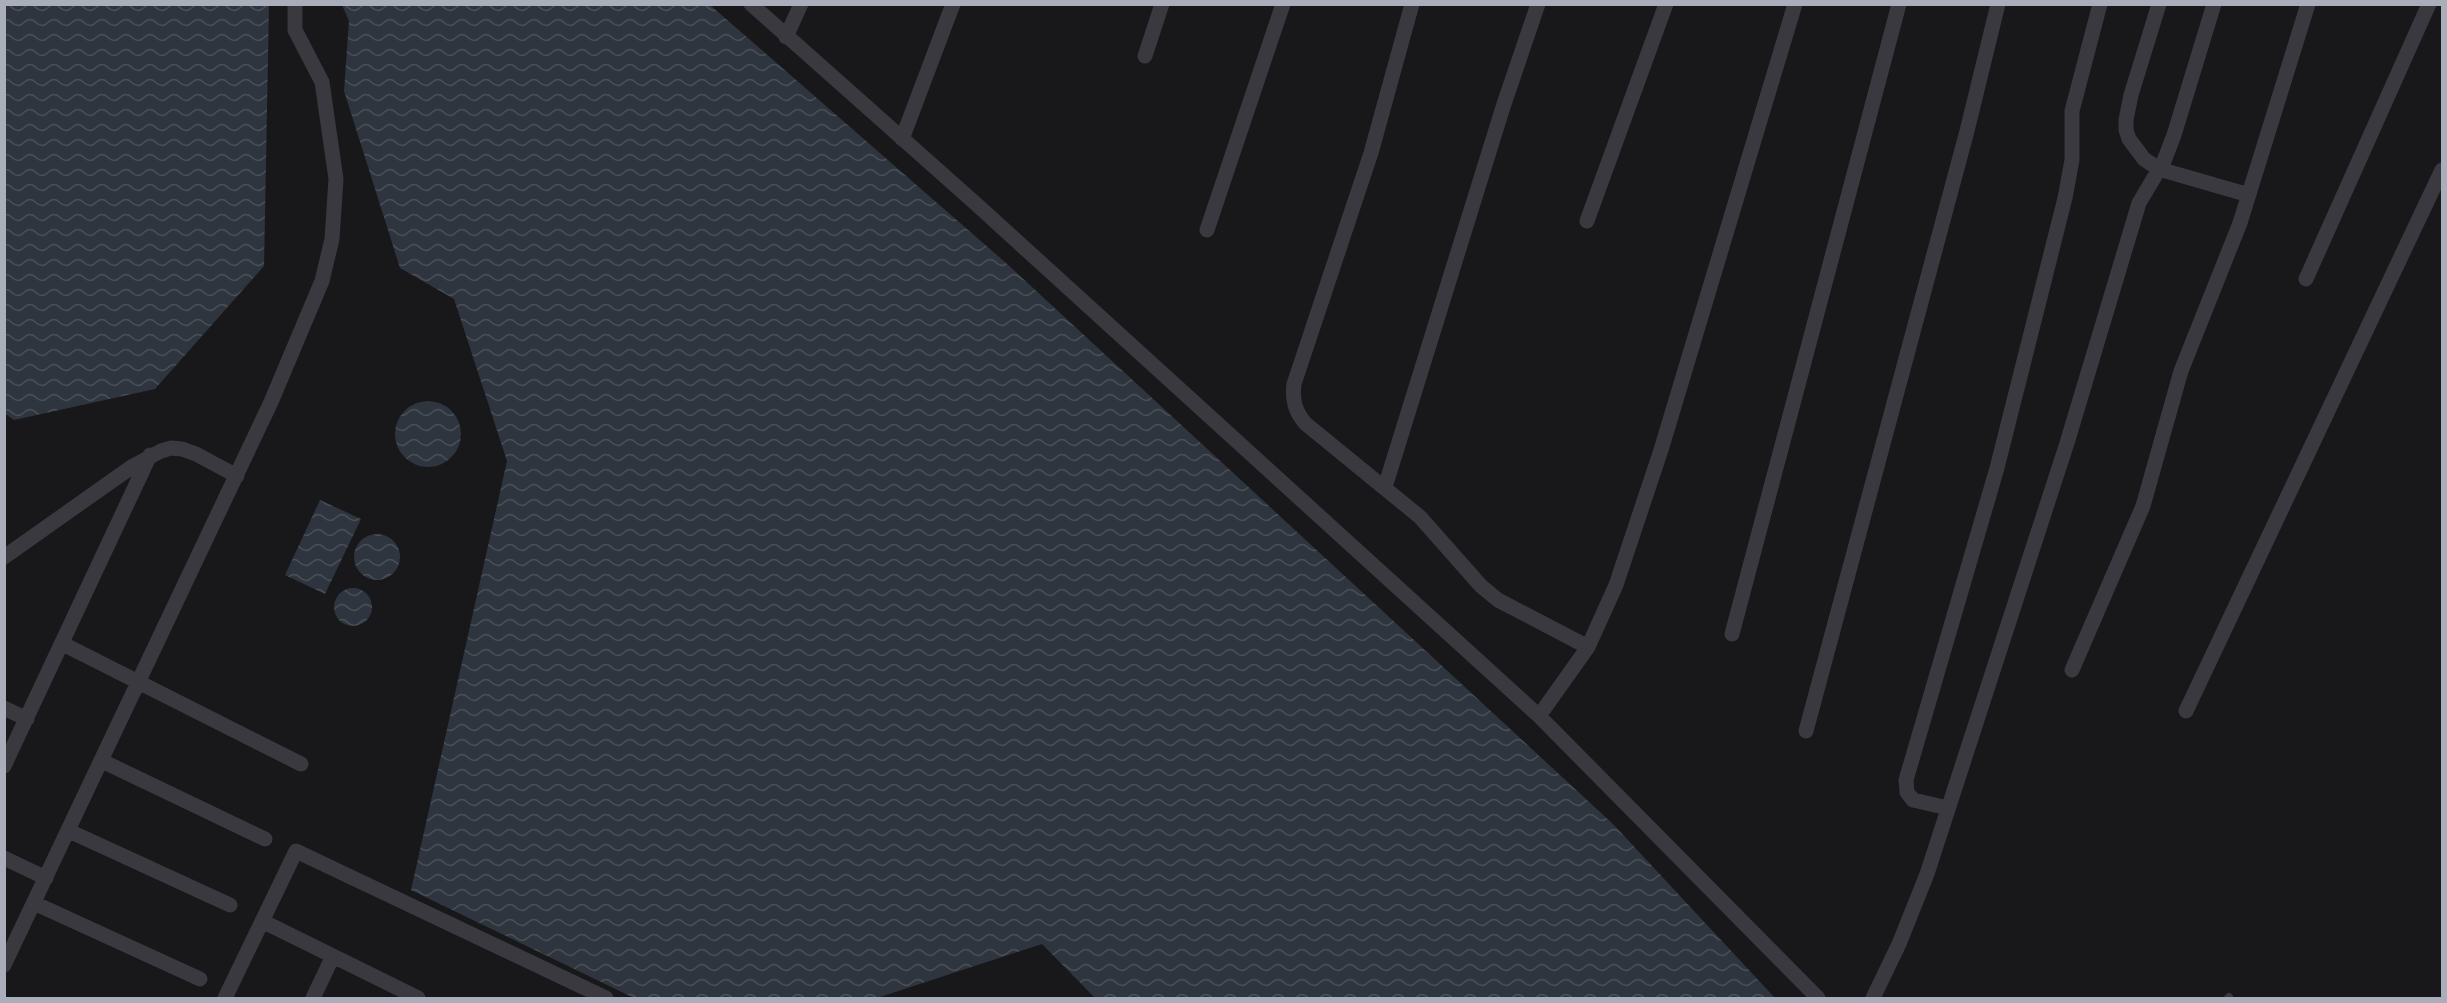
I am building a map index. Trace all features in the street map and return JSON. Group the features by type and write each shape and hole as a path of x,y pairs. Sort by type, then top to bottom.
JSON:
{"street":[{"path":"4,964 10,940 34,903 237,476 322,281 332,239 336,179 320,76 295,30 295,4"},
{"path":"751,4 1539,716 1818,999"},
{"path":"786,37 801,4"},
{"path":"902,139 953,4"},
{"path":"1145,56 1162,4"},
{"path":"1207,230 1283,4"},
{"path":"1412,4 1371,153 1298,370 1293,394 1297,414 1306,424 1420,517 1481,586 1498,600 1588,647"},
{"path":"1385,488 1503,107 1538,4"},
{"path":"1587,221 1666,4"},
{"path":"1539,716 1588,647 1616,585 1661,450 1795,4"},
{"path":"1732,634 1899,4"},
{"path":"1806,730 1967,131 1998,4"},
{"path":"1948,808 1913,800 1907,792 1906,780 1997,468 2062,209 2072,160 2072,111 2100,4"},
{"path":"2159,4 2131,95 2126,130 2136,151 2159,169 2249,195"},
{"path":"1874,999 1907,925 1948,808 2067,443 2139,203 2159,169 2180,119 2214,4"},
{"path":"2072,670 2143,506 2181,372 2228,256 2308,4"},
{"path":"2306,279 2429,4"},
{"path":"2187,711 2442,170"},
{"path":"4,557 150,455 171,448 182,449 237,476"},
{"path":"4,766 150,455"},
{"path":"63,644 301,764"},
{"path":"4,708 27,719"},
{"path":"102,761 266,839"},
{"path":"69,831 230,905"},
{"path":"225,999 296,851 606,999"},
{"path":"4,858 46,878"},
{"path":"34,903 200,979"},
{"path":"262,921 409,996"},
{"path":"313,999 333,957"}],"water":[{"path":"4,5 269,5 264,266 155,389 14,420 4,413"},
{"path":"342,5 710,5 1006,263 1613,824 1775,998 1095,998 1042,944 877,998 634,998 411,890 507,461 454,299 400,268 344,91 349,21"},
{"path":"428,401 441,404 451,411 458,421 461,434 458,447 451,457 441,464 428,467 415,464 405,457 398,447 395,434 398,421 405,411 415,404"},
{"path":"320,500 361,519 325,594 285,575"},
{"path":"377,534 393,541 400,557 393,573 377,580 361,573 354,557 361,541"},
{"path":"353,588 367,593 372,607 367,621 353,626 339,621 334,607 339,593"}]}
